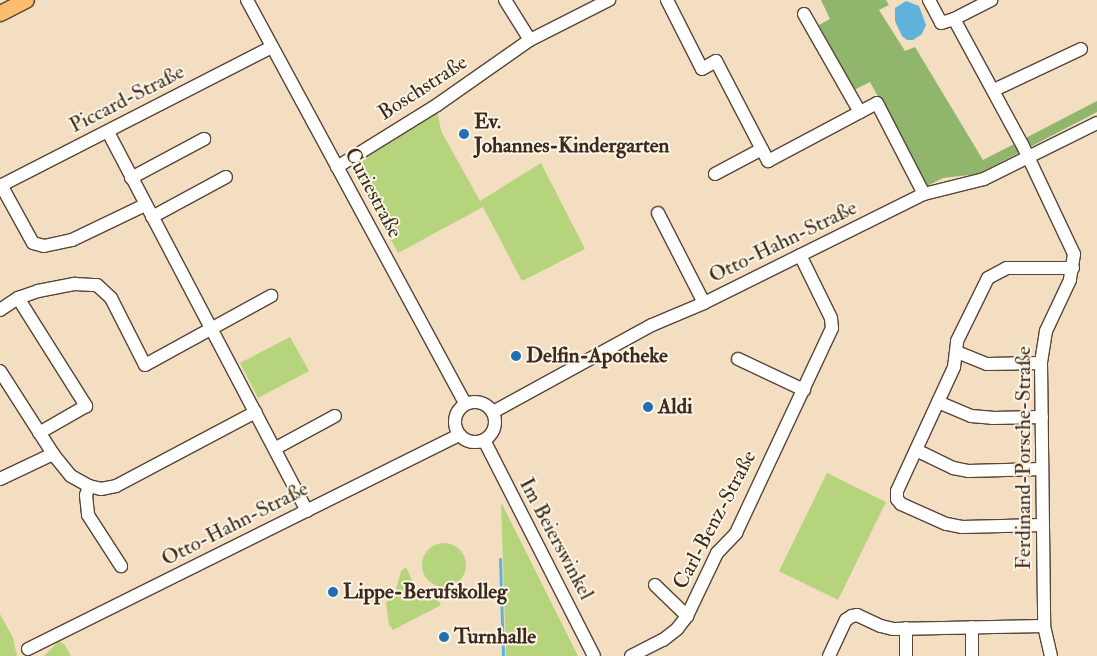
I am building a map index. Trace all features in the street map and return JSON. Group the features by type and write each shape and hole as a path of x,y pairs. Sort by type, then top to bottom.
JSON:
{"main road":[{"path":"0,13 26,0"}],"street":[{"name":"Curiestraße","path":"247,0 465,404"},
{"path":"505,0 530,40"},
{"name":"Boschstraße","path":"337,167 437,105 530,40 609,0"},
{"path":"667,0 702,69 716,61 768,161 877,103 924,194"},
{"path":"929,0 941,23 954,19 991,0"},
{"path":"804,14 860,112"},
{"name":"Ferdinand-Porsche-Straße","path":"954,19 1028,156 1074,254 1073,268 1046,331 1041,363 1044,626 1052,656"},
{"name":"Piccard-Straße","path":"1,186 272,47"},
{"path":"994,90 1081,49"},
{"name":"Otto-Hahn-Straße","path":"493,412 652,325 704,303 924,194 984,179 1097,123"},
{"path":"108,132 145,205 276,448 307,511"},
{"path":"131,178 204,139"},
{"path":"715,174 762,149"},
{"path":"152,217 226,177"},
{"path":"1,186 33,243 44,246 80,237 145,205"},
{"path":"658,213 704,303"},
{"name":"Carl-Benz-Straße","path":"631,656 663,640 677,629 687,616 717,553 736,533 832,328 831,318 800,255"},
{"path":"1042,525 962,527 946,524 901,504 897,499 897,491 954,367 957,341 988,278 1007,268 1073,268"},
{"path":"0,310 18,298 38,291 75,284 97,285 111,298 145,365 211,327 271,296"},
{"path":"18,298 86,406 39,433"},
{"path":"957,352 987,364 1041,363"},
{"path":"738,359 804,390"},
{"path":"0,371 53,454 71,476 89,486 101,489 116,486 256,412"},
{"path":"471,402 484,403 493,412 495,424 493,430 484,440 469,441 460,435 455,418 460,407 471,402"},
{"path":"938,402 971,416 992,418 1042,417"},
{"path":"276,448 334,416"},
{"name":"Otto-Hahn-Straße","path":"28,649 460,435"},
{"name":"Im Beierswinkel","path":"484,440 558,582 594,656"},
{"path":"916,450 952,468 968,471 1042,469"},
{"path":"0,479 53,454"},
{"path":"89,486 86,495 88,515 121,566"},
{"name":"Carl-Benz-Straße","path":"655,585 687,616"},
{"path":"829,656 846,620 857,615 881,626 906,628 1044,626"},
{"path":"972,627 972,656"},
{"path":"906,628 906,656"}],"green space":[{"path":"821,0 886,0 889,5 879,10 905,51 915,47 983,160 1097,101 1097,112 978,174 943,178 927,186 870,82 854,90 819,25 830,19"},
{"path":"437,110 441,131 480,201 541,163 585,249 522,281 483,207 398,253 352,167"},
{"path":"290,337 309,371 258,398 240,363"},
{"path":"827,473 886,502 838,600 779,571"},
{"path":"501,502 578,656 506,656"},
{"path":"440,543 448,543 460,549 466,565 460,581 448,587 440,587 428,581 422,569 422,561 428,549"},
{"path":"406,567 414,585 427,597 437,598 441,605 393,630 389,625 386,603 395,593 401,571"},
{"path":"0,614 13,638 17,656 0,656"},
{"path":"59,641 65,645 71,656 44,656"}],"water":[{"path":"906,1 919,6 926,25 922,34 913,40 907,40 902,36 895,21 895,8"}],"waterway":[{"path":"500,559 503,656"}],"place":[{"name":"Ev. Johannes-Kindergarten","path":"464,134"},
{"name":"Delfin-Apotheke","path":"516,356"},
{"name":"Aldi","path":"648,407"},
{"name":"Lippe-Berufskolleg","path":"333,592"},
{"name":"Turnhalle","path":"444,637"}]}
